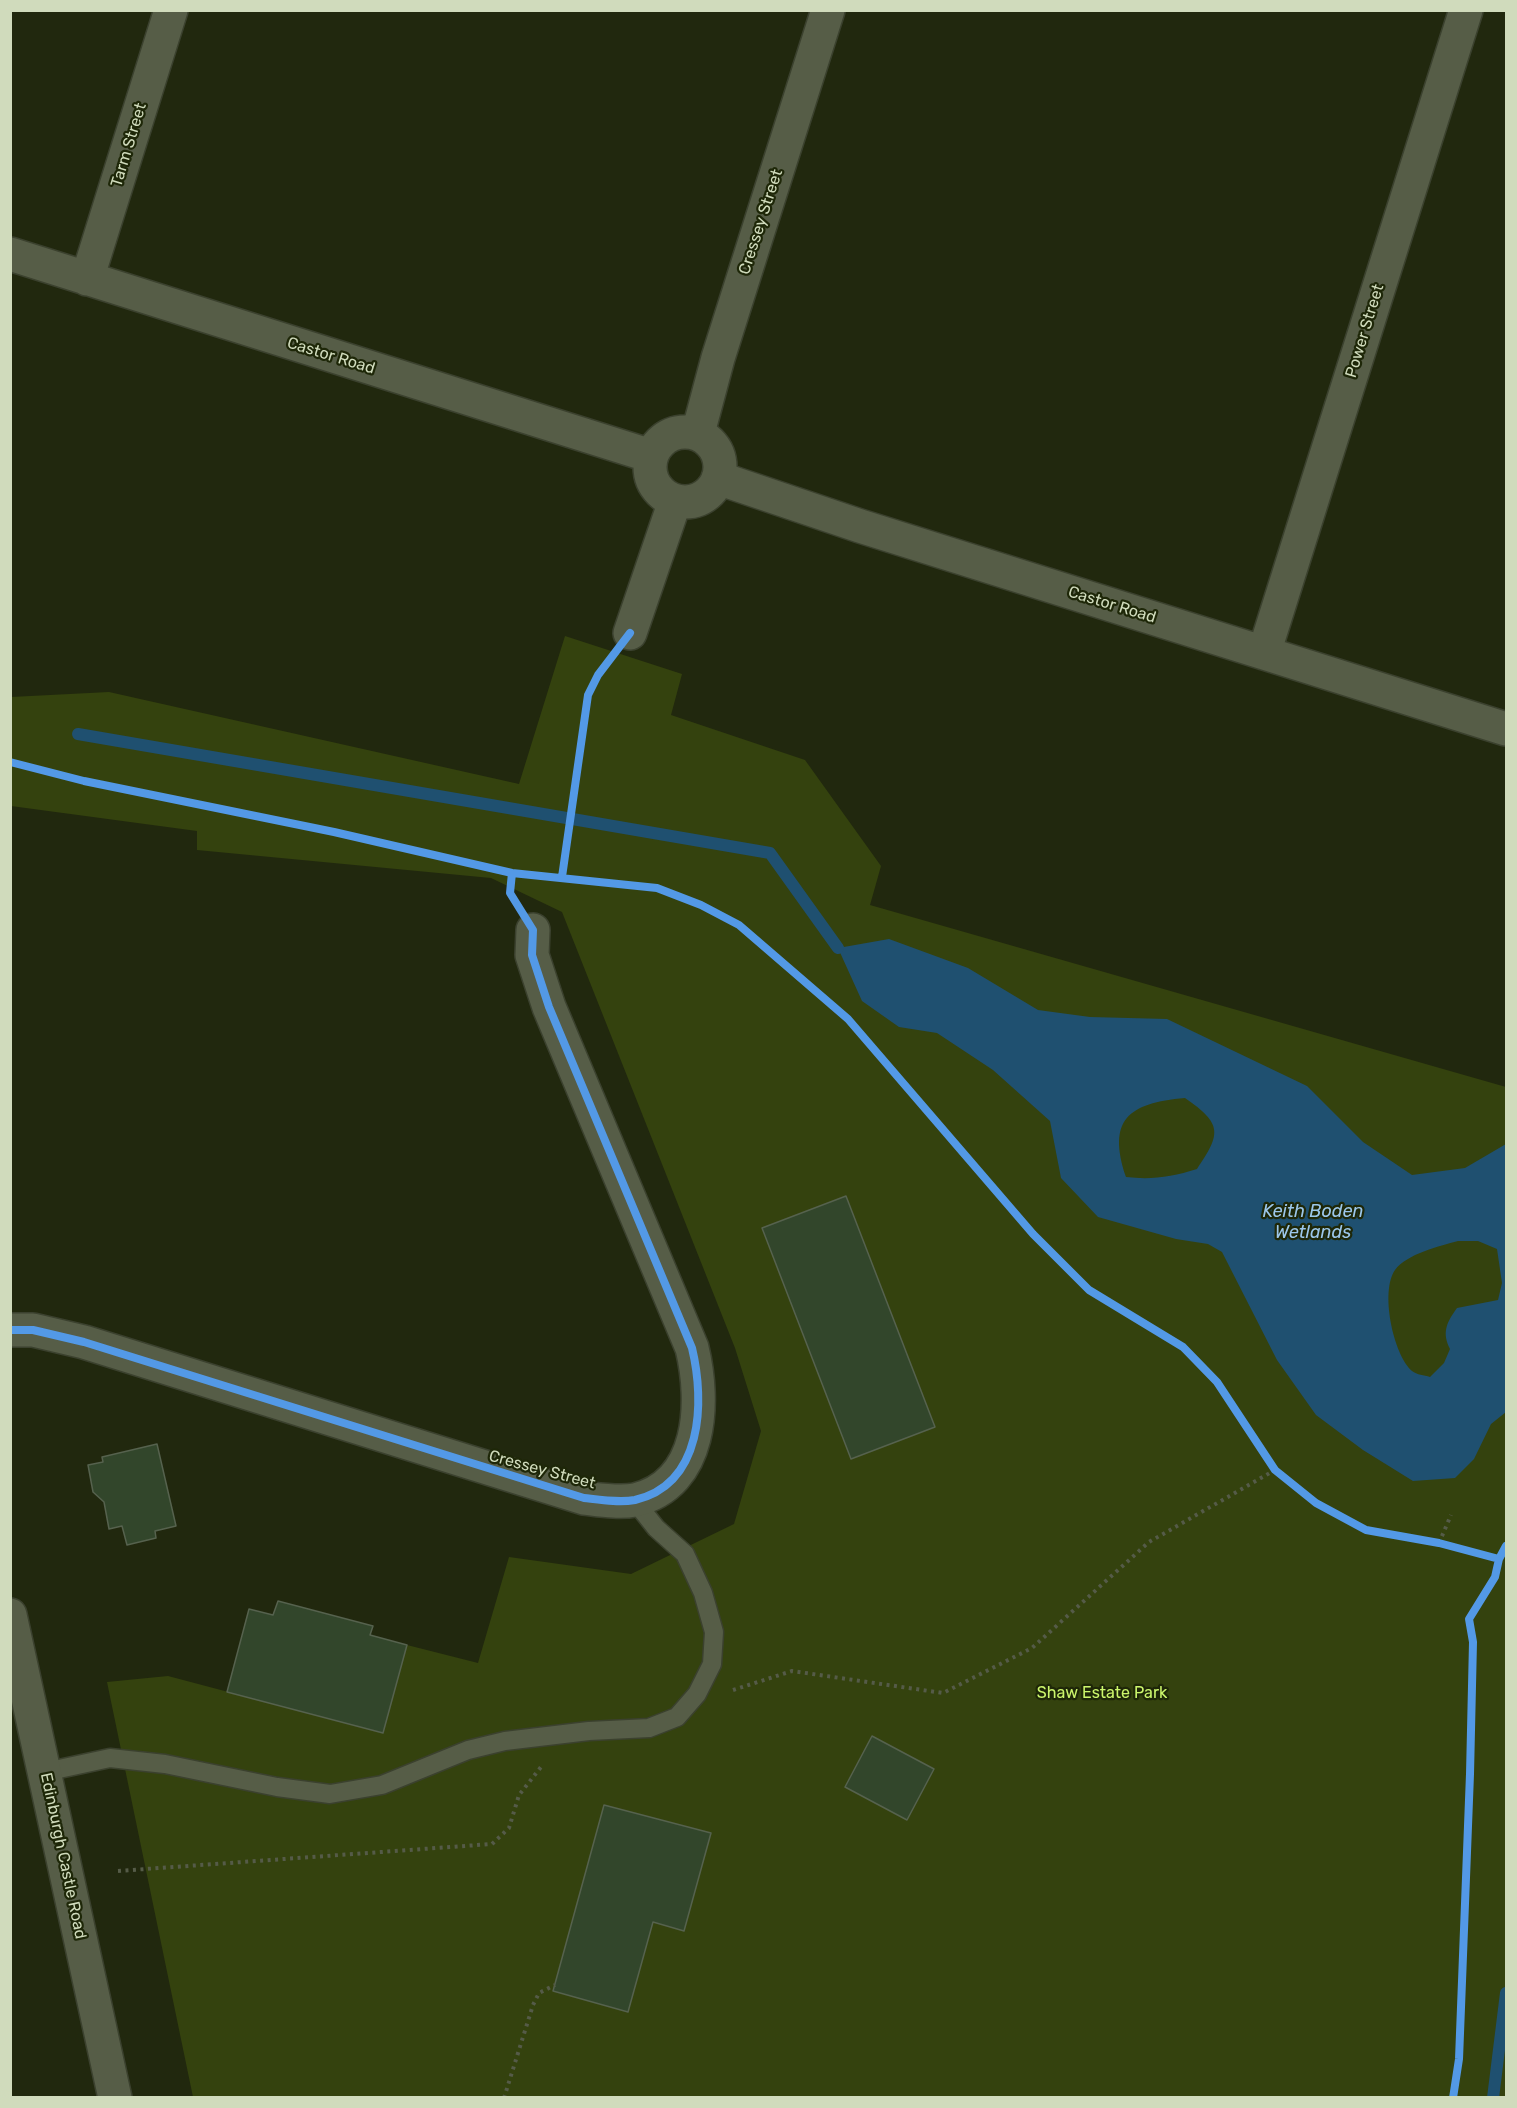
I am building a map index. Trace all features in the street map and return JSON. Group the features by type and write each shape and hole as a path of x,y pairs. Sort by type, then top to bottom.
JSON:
{"street":[{"name":"Tarm Street","path":"87,279 171,10"},
{"name":"Cressey Street","path":"698,434 722,346 828,10"},
{"name":"Power Street","path":"1264,652 1466,10"},
{"name":"Castor Road","path":"10,254 651,456"},
{"path":"675,432 698,434 707,439 719,456 718,478 706,495 696,500 675,501 656,487 650,467 651,456 665,437 675,432"},
{"name":"Castor Road","path":"718,478 860,526 1506,729"},
{"path":"630,633 675,501"},
{"name":"Cressey Street","path":"10,1330 33,1330 84,1342 584,1498 634,1500 651,1494 672,1482 685,1463 696,1432 699,1414 699,1375 692,1348 545,997 532,955 534,930"},
{"name":"Edinburgh Castle Road","path":"12,1625 115,2097"}],"lane":[{"path":"45,1772 110,1758 165,1764 277,1787 330,1794 382,1785 468,1750 505,1741 649,1728 677,1717 697,1694 712,1664 714,1632 704,1593 684,1554 656,1528 634,1500"}],"path":[{"path":"1269,1460 1275,1470 1283,1476"},
{"path":"697,1694 734,1690 792,1671 943,1693 1032,1648 1149,1542 1275,1470"},
{"path":"1439,1543 1451,1515"},
{"path":"1428,1541 1449,1545"},
{"path":"118,1871 492,1844 508,1828 519,1795 540,1771 548,1737"},
{"path":"504,2097 532,2005 539,1993 555,1985"}],"green space":[{"name":"Shaw Estate Park","path":"565,636 682,674 671,715 805,760 881,866 870,905 1506,1087 1506,2097 193,2097 107,1682 168,1676 383,1733 407,1645 478,1663 509,1557 631,1574 734,1524 761,1431 735,1348 562,912 491,878 197,850 197,831 11,806 11,697 109,692 519,784"}],"water":[{"name":"Keith Boden Wetlands","path":"889,939 968,968 1038,1010 1090,1017 1167,1019 1307,1086 1363,1142 1412,1175 1465,1168 1506,1144 1506,1412 1491,1424 1474,1459 1455,1478 1413,1481 1363,1450 1316,1415 1277,1360 1222,1252 1208,1244 1176,1239 1098,1217 1061,1178 1050,1121 993,1070 937,1033 899,1027 862,1001 838,948","holes":["1185,1098 1206,1115 1214,1130 1211,1147 1197,1169 1162,1177 1126,1177 1119,1141 1121,1128 1127,1118 1136,1110 1149,1104","1458,1241 1478,1241 1497,1249 1502,1283 1498,1300 1457,1308 1446,1328 1446,1338 1450,1349 1444,1363 1430,1377 1418,1374 1405,1363 1394,1337 1389,1307 1391,1280 1395,1270 1407,1259 1424,1251"]}],"building":[{"path":"846,1196 935,1427 851,1459 762,1228"},
{"path":"157,1444 176,1526 155,1531 156,1538 127,1545 122,1526 109,1529 104,1502 93,1492 88,1465 103,1462 102,1457"},
{"path":"278,1601 373,1626 370,1635 407,1645 383,1733 227,1692 249,1609 273,1615"},
{"path":"872,1736 934,1769 907,1820 845,1787"},
{"path":"604,1805 711,1833 684,1931 653,1922 628,2012 553,1991"}],"waterway":[{"path":"78,734 770,853 838,948"},
{"path":"1493,2098 1506,1993"}],"cycle path":[{"path":"562,877 588,695 598,675 630,633"},
{"path":"10,762 84,781 334,832 512,873 657,888 701,905 739,925 848,1019 1033,1234 1089,1290 1183,1347 1217,1382 1275,1470 1316,1503 1366,1530 1439,1543 1499,1559"},
{"path":"10,1330 33,1330 84,1342 584,1498 635,1500 658,1491 674,1477 686,1459 694,1438 698,1416 696,1369 692,1348 549,1007 532,955 533,930 510,893 512,873"},
{"path":"1453,2098 1459,2059 1470,1774 1473,1642 1469,1619 1495,1577 1499,1559 1506,1546"}]}
